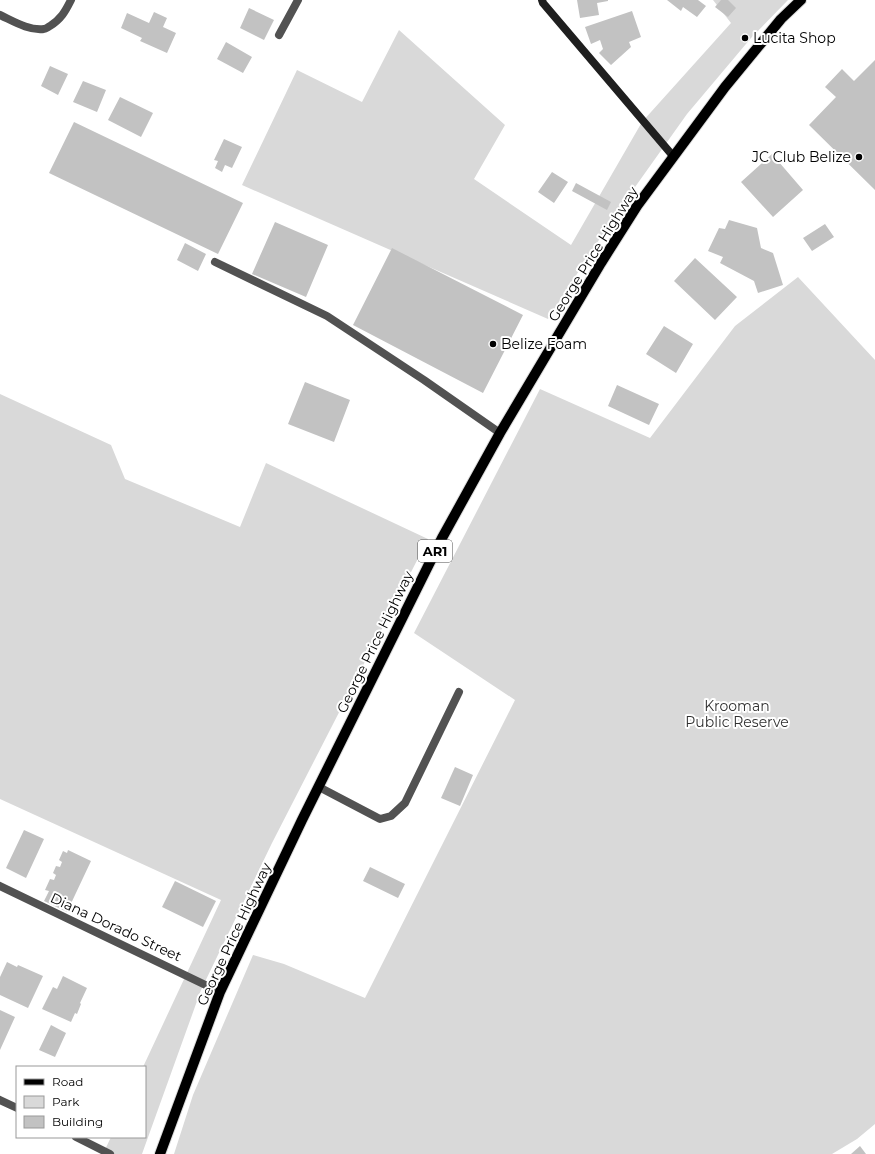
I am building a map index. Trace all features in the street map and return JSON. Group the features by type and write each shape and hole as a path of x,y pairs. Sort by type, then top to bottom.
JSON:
{"main road":[{"name":"George Price Highway","path":"160,1154 220,992 318,787 442,538 500,433 605,256 637,206 725,87 781,19 801,0"}],"street":[{"path":"0,15 33,28 46,29 58,21 71,0"},
{"path":"279,35 298,0"},
{"path":"542,0 673,156"},
{"path":"215,262 327,316 424,380 500,433"},
{"path":"318,787 380,819 391,816 405,803 459,692"},
{"name":"Diana Dorado Street","path":"0,886 220,992"},
{"path":"0,1100 16,1108"},
{"path":"78,1138 110,1154"}],"green space":[{"path":"713,0 788,0 751,38 687,114 613,218 548,319 242,185 297,70 362,102 399,30 505,125 474,179 571,245 642,122 731,23"},
{"name":"Krooman Public Reserve","path":"798,277 875,360 875,1124 857,1139 832,1154 174,1154 193,1095 253,955 284,964 365,998 515,700 414,633 540,389 650,438 735,326"},
{"path":"0,394 111,445 125,479 240,527 266,463 428,539 272,843 201,990 142,1154 103,1154 111,1138 146,1138 146,1066 143,1066 221,900 0,799"}],"building":[{"path":"577,0 608,1 597,3 599,15 580,18"},
{"path":"667,0 698,0 706,6 697,17 683,7 681,11"},
{"path":"721,0 728,0 736,8 728,17 715,7"},
{"path":"249,8 274,20 264,40 240,28"},
{"path":"632,11 641,37 629,42 631,47 611,65 599,53 603,49 600,40 591,44 585,27"},
{"path":"154,12 167,18 163,27 176,33 167,53 140,41 142,38 121,28 127,13 149,23"},
{"path":"226,42 252,57 243,73 217,59"},
{"name":"JC Club Belize","path":"875,60 875,190 809,125 836,97 825,87 842,69 854,81"},
{"path":"50,66 68,74 58,95 41,86"},
{"path":"83,81 106,90 97,112 73,102"},
{"path":"120,97 153,113 141,137 108,120"},
{"path":"74,122 243,203 218,254 49,173"},
{"path":"224,139 242,147 232,168 225,165 222,172 215,168 218,161 214,160"},
{"path":"772,154 803,190 773,217 741,182"},
{"path":"552,172 568,182 554,203 538,192"},
{"path":"576,183 611,202 607,210 572,191"},
{"path":"729,220 757,228 761,248 773,253 783,285 758,293 754,281 720,263 723,257 708,251 719,228 725,229"},
{"path":"275,222 328,245 306,297 252,274"},
{"path":"825,224 834,237 812,251 803,238"},
{"path":"185,243 206,254 198,271 177,260"},
{"path":"392,248 523,315 483,393 353,325"},
{"path":"695,258 737,297 715,320 674,281"},
{"path":"664,326 693,344 676,373 646,354"},
{"path":"305,382 350,400 334,442 288,424"},
{"path":"617,385 659,404 649,425 608,406"},
{"path":"455,767 473,775 460,806 441,798"},
{"path":"24,830 44,839 26,878 6,868"},
{"path":"68,850 91,861 67,912 44,901 49,891 45,890 50,879 54,880 56,875 53,873 56,866 60,867 62,862 59,860 63,851 67,853"},
{"path":"370,867 405,884 398,898 363,881"},
{"path":"175,881 216,901 203,927 162,907"},
{"path":"7,962 43,976 28,1008 0,995 0,977"},
{"path":"63,976 87,988 77,1014 75,1013 71,1022 42,1009 53,987 57,989"},
{"path":"0,1010 15,1017 0,1050"},
{"path":"51,1025 66,1033 55,1057 39,1050"},
{"path":"860,1146 866,1154 851,1154"}],"place":[{"name":"Lucita Shop","path":"745,38"},
{"name":"JC Club Belize","path":"859,157"},
{"name":"Belize Foam","path":"493,344"}]}
